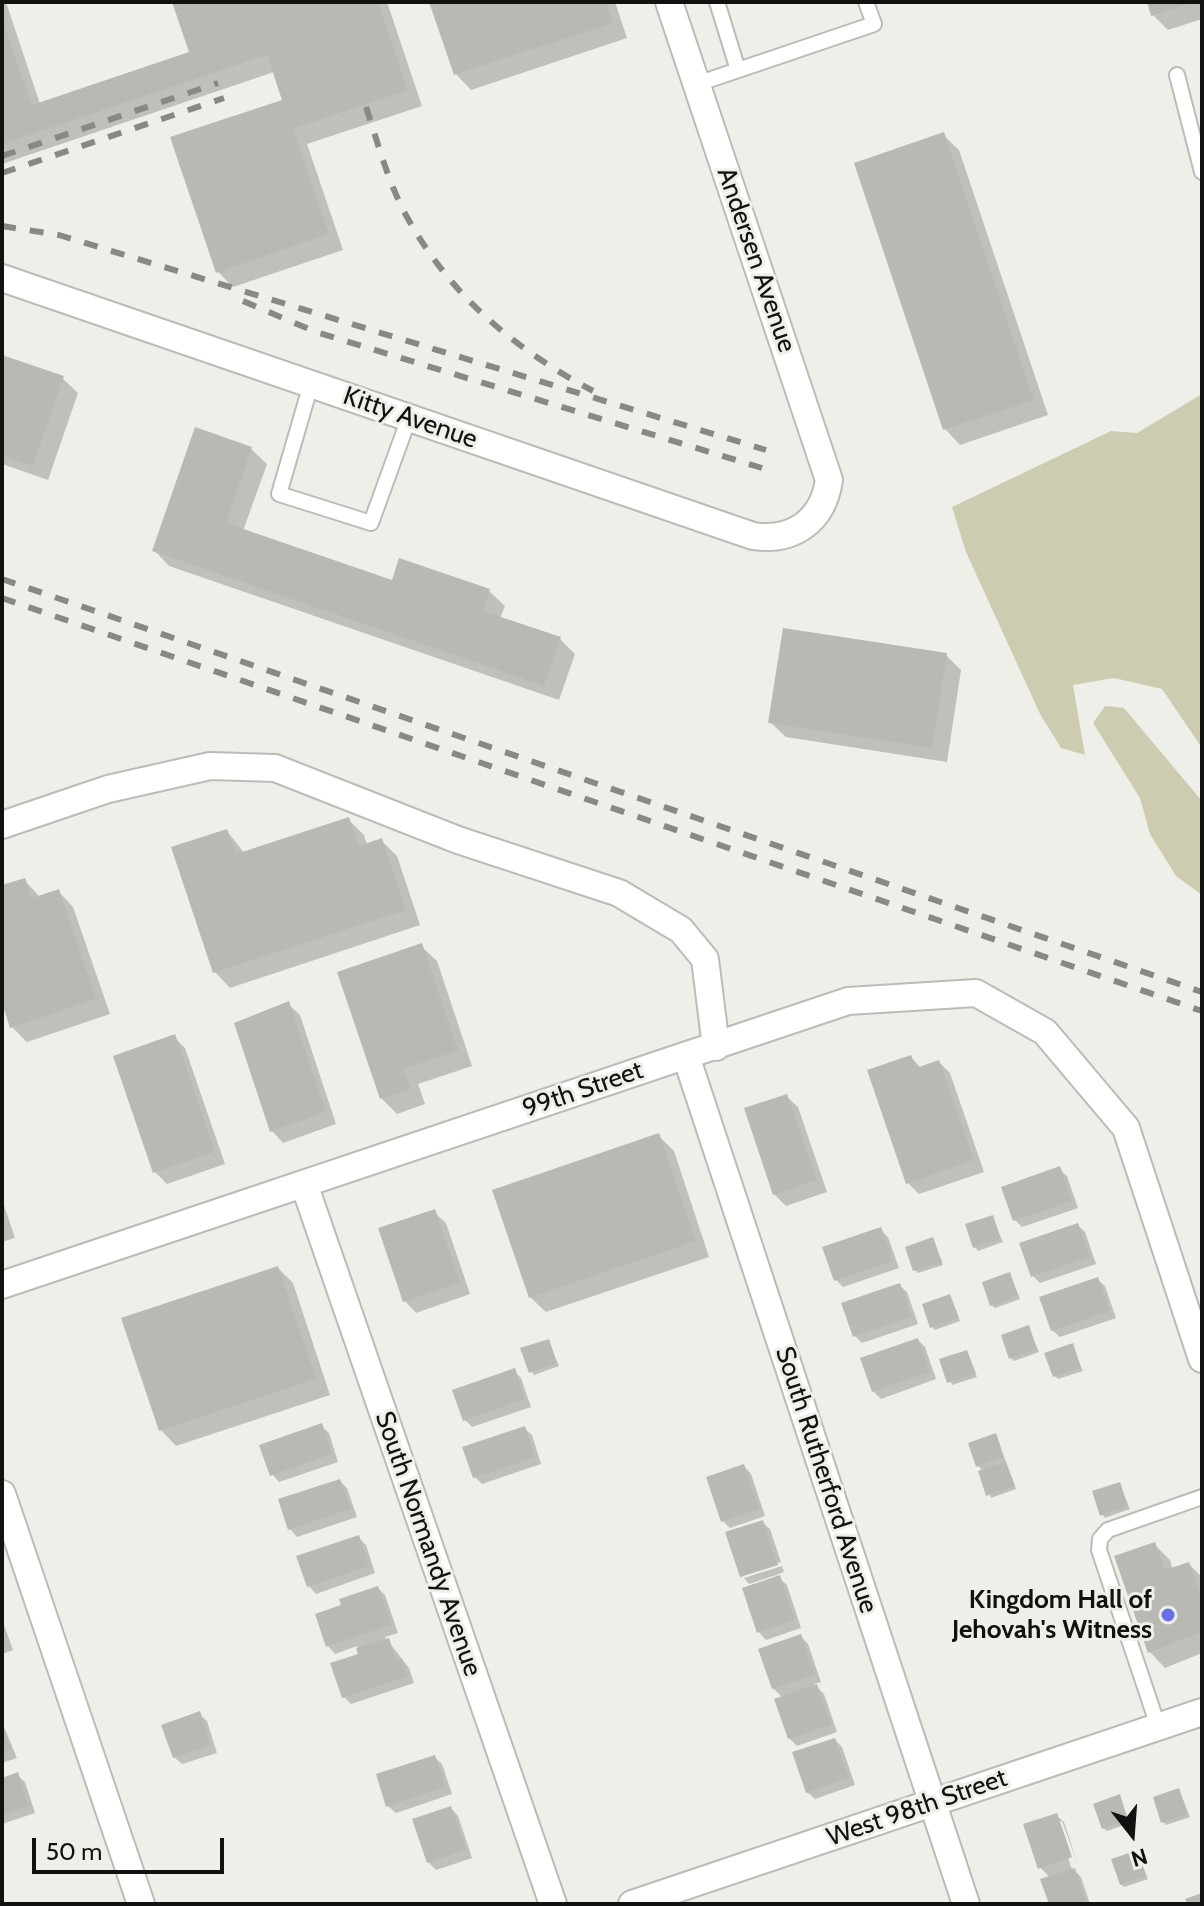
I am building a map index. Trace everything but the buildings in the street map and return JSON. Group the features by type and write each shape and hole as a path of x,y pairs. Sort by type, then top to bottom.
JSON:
{"street":[{"name":"Andersen Avenue","path":"669,2 826,471 826,497 815,517"},
{"name":"Kitty Avenue","path":"2,278 753,536 773,539 791,535 815,517"},
{"path":"2,825 108,789 210,766 275,768 458,840 619,893 681,930 705,959 716,1047"},
{"name":"99th Street","path":"2,1285 848,1001 976,993 1045,1032 1126,1128 1202,1359"},
{"name":"South Rutherford Avenue","path":"686,1056 966,1904"},
{"name":"South Normandy Avenue","path":"304,1184 553,1904"},
{"path":"4,1506 141,1904"},
{"name":"West 98th Street","path":"632,1904 1202,1712"}],"lane":[{"path":"717,2 738,70"},
{"path":"697,84 874,24 866,2"},
{"path":"1177,75 1202,172"},
{"path":"311,384 279,494 371,523 409,418"},
{"path":"1158,1726 1099,1550 1100,1539 1108,1530 1202,1497"}],"green space":[{"path":"1202,394 1202,748 1162,689 1114,678 1073,685 1085,755 1061,748 1040,714 966,552 952,507 1111,431 1137,433"},
{"path":"1105,706 1124,708 1202,801 1202,895 1176,876 1150,834 1140,798 1093,723"}],"railway":[{"path":"2,156 218,83"},
{"path":"2,173 224,98"},
{"path":"366,107 400,204 443,271 486,318 537,357 593,391"},
{"path":"2,226 59,235 766,450"},
{"path":"243,301 316,332 762,468"},
{"path":"2,579 1202,992"},
{"path":"2,598 1202,1011"}],"place":[{"name":"Kingdom Hall of Jehovah's Witness","path":"1168,1615"}]}
